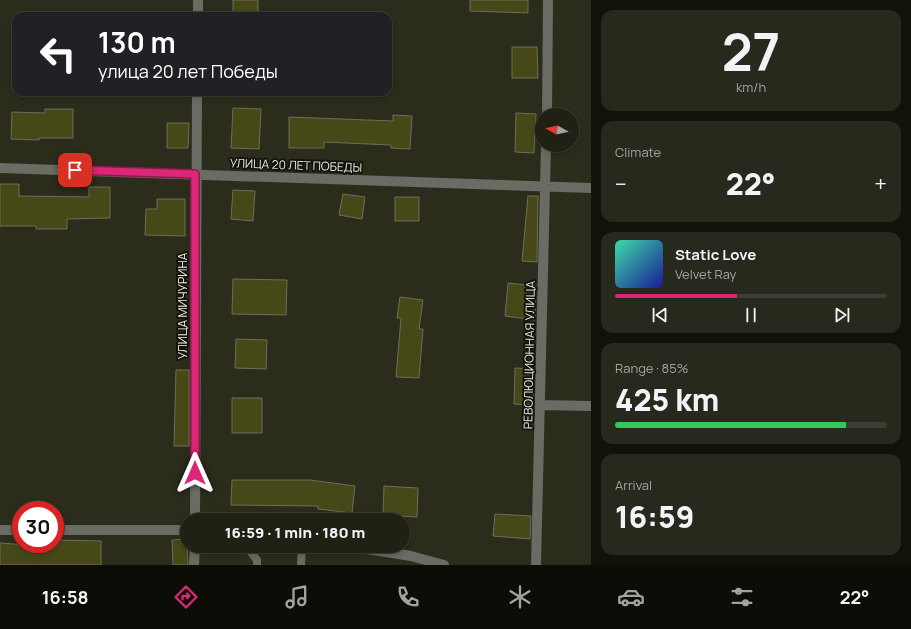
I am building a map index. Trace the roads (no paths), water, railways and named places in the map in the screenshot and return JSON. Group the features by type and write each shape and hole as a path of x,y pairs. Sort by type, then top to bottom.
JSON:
{"street":[{"path":"198,0 198,12"},
{"path":"547,108 548,0"},
{"name":"УЛИЦА МИЧУРИНА","path":"195,513 195,174 197,96"},
{"name":"РЕВОЛЮЦИОННАЯ УЛИЦА","path":"536,565 546,152"},
{"name":"УЛИЦА 20 ЛЕТ ПОБЕДЫ","path":"0,168 591,188"},
{"path":"541,405 591,406"},
{"path":"0,530 12,530"},
{"path":"64,530 180,530"},
{"path":"194,553 194,565"},
{"path":"392,553 411,556 444,565"}],"lane":[{"path":"252,553 257,560 257,565"},
{"path":"301,565 302,553"}]}
